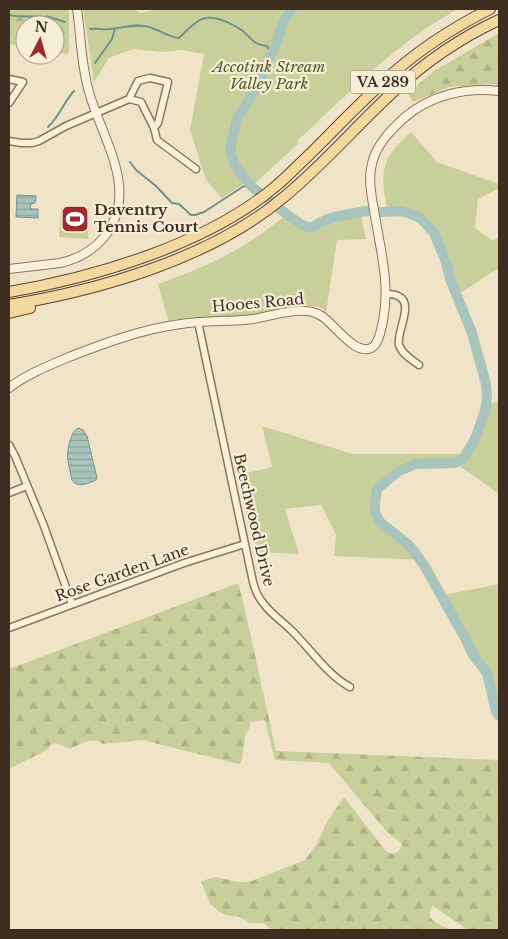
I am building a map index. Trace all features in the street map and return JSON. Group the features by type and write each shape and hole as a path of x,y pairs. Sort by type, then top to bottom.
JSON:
{"main road":[{"name":"VA 289","path":"9,292 68,280 128,262 185,240 240,212 268,193 374,90 406,62 458,26 490,9"},
{"name":"VA 289","path":"9,305 98,287 139,274 215,242 247,224 272,207 300,183 410,77 451,46 499,20"},
{"path":"9,313 61,301 98,287"}],"street":[{"path":"9,269 60,263 74,259 89,251 106,234 118,209 118,174 88,90 84,71 78,9"},
{"path":"129,100 138,81 150,78 168,82 158,123 154,128"},
{"path":"9,79 23,82 9,102"},
{"name":"Hooes Road","path":"9,388 37,371 119,338 164,327 198,322 251,320 295,311 306,311 324,318 355,346 367,349 374,346 378,340 383,319 386,294 371,195 370,172 375,154 388,134 411,112 424,104 451,94 479,90 499,90"},
{"path":"9,141 21,143 39,141 66,126 129,100 141,102 154,128 157,140 196,169"},
{"path":"386,294 398,296 404,302 405,313 399,342 403,352 419,365"},
{"name":"Beechwood Drive","path":"198,322 255,588 263,604 270,612 291,629 341,682 350,687"},
{"path":"9,445 44,526 72,604"},
{"path":"9,492 27,486"},
{"name":"Rose Garden Lane","path":"9,628 184,563 245,544"}],"green space":[{"path":"9,9 69,9 69,54 65,53 65,15 15,15 15,45 9,44"},
{"name":"Accotink Stream Valley Park","path":"83,9 133,9 141,13 159,9 458,9 414,37 374,69 298,140 298,144 253,185 248,181 222,198 206,180 190,130 204,54 182,50 163,52 133,49 109,58 94,82"},
{"path":"499,33 499,86 492,84 449,87 413,102 408,93 434,71"},
{"path":"411,132 437,162 499,184 499,188 478,199 475,228 492,240 499,238 499,268 459,294 445,250 435,229 421,214 388,213 383,182 385,167 394,149"},
{"name":"Daventry Tennis Court","path":"61,207 89,208 88,239 59,237"},
{"path":"360,211 366,239 337,240 326,313 320,307 299,305 248,317 192,319 169,323 158,284 194,270 238,249 288,214 302,228 326,214"},
{"path":"499,400 499,494 458,465 408,467 377,494 378,516 417,547 424,560 334,556 336,535 321,505 285,509 299,554 255,552 238,475 272,467 262,426 353,454 471,454 490,404"},
{"path":"238,583 276,751 499,760 499,930 468,930 433,906 430,910 430,917 450,930 272,930 264,923 249,923 241,917 226,915 210,904 201,881 216,877 238,882 249,882 305,860 344,797 385,850 395,853 402,845 387,832 329,763 275,760 265,720 250,722 250,728 245,736 240,764 142,740 103,744 91,740 71,749 55,743 41,753 9,769 9,669"},
{"path":"499,584 499,716 482,659 474,649 444,595"}],"water":[{"path":"17,195 36,196 35,203 31,204 30,207 38,209 38,218 16,217"},
{"path":"78,428 83,430 87,436 97,478 90,483 80,485 72,480 68,456 71,437"}],"waterway":[{"path":"292,9 283,22 275,47 258,85 237,119 230,151 234,164 252,187 302,225 311,228 334,217 365,211 402,211 419,217 434,233 472,333 486,384 485,411 475,439 463,459 455,463 416,464 399,471 377,489 375,512 380,522 410,546 424,565 473,655 487,673 496,711 499,716"},
{"path":"9,15 15,16"},
{"path":"90,29 144,26 179,38 195,23 205,18 211,18 227,22 240,29 256,43 267,46 271,54"},
{"path":"95,63 112,39 115,29"},
{"path":"48,127 74,91"},
{"path":"130,162 136,170 156,186 172,203 179,204 191,215 204,212 244,186 252,187"}],"place":[{"name":"Daventry Tennis Court","path":"75,219"}]}
